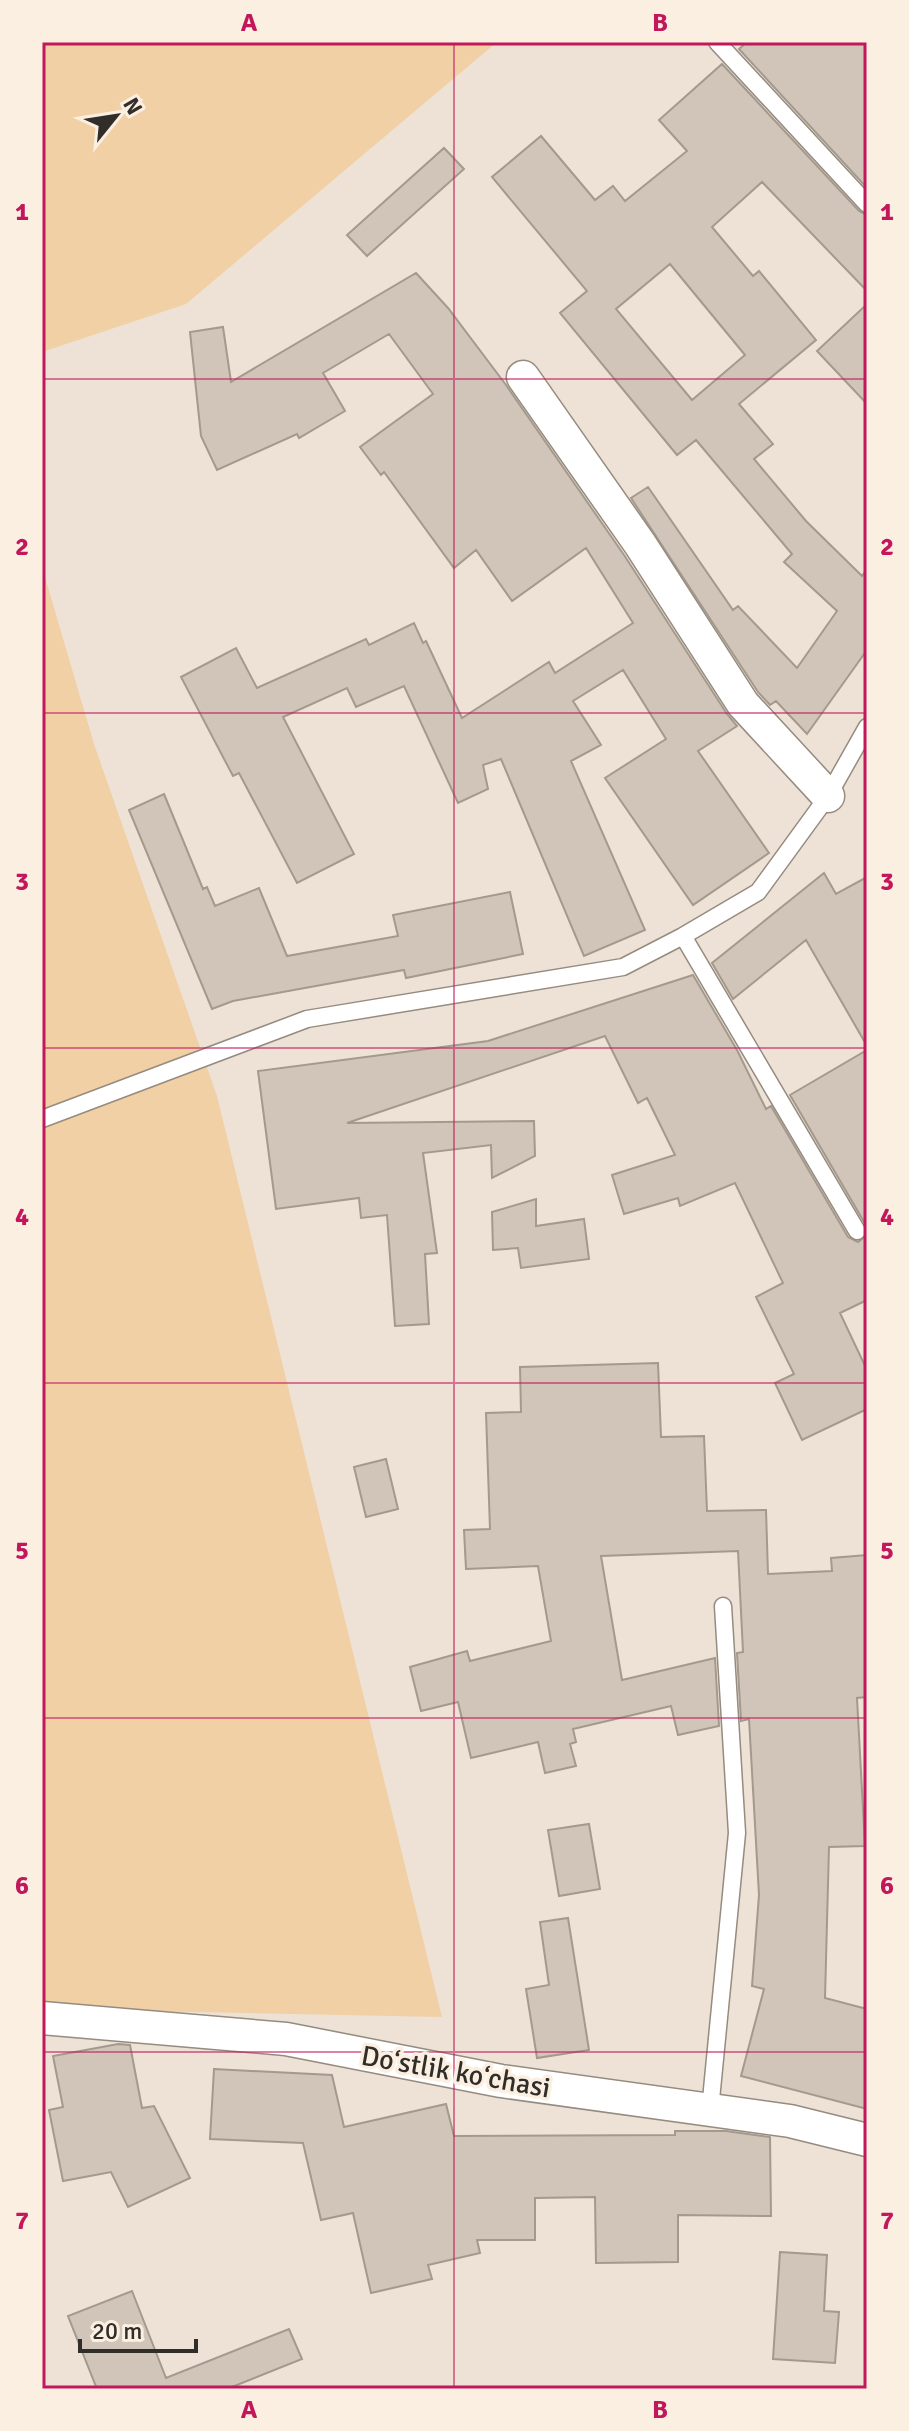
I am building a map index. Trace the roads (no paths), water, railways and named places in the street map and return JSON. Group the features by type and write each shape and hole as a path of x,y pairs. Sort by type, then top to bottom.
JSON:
{"street":[{"path":"523,377 640,544 743,704 828,796"},
{"name":"Doʻstlik koʻchasi","path":"42,2018 286,2039 501,2081 790,2121 867,2140"}],"lane":[{"path":"717,42 867,204"},
{"path":"42,1119 307,1019 623,967 758,892 828,796 867,727"},
{"path":"683,936 857,1231"},
{"path":"710,2110 737,1833 723,1606"}]}
